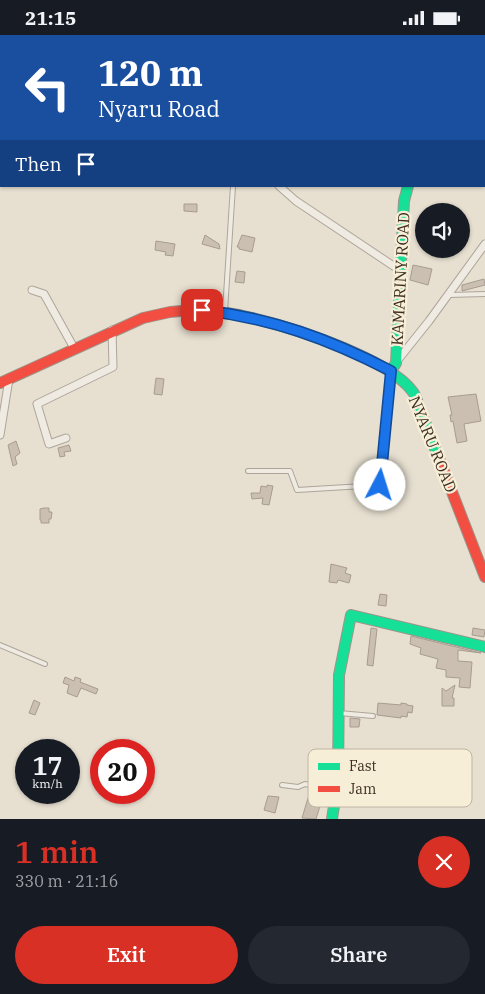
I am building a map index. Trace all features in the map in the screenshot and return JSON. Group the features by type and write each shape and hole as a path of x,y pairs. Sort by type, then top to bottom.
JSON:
{"main road":[{"name":"KAMARINY ROAD","path":"393,367 401,271 404,201 408,187"},
{"name":"NYARU ROAD","path":"4,381 112,330 149,315 202,310 283,325 393,367 413,392 420,406 485,577"},
{"path":"338,749 339,675 351,615 485,647"}],"street":[{"path":"280,187 296,201 401,271"},
{"path":"393,367 449,295 485,243"},
{"path":"32,290 44,294 74,348"},
{"path":"66,438 48,444 37,404 113,367 112,330"},
{"path":"0,435 4,381"}],"lane":[{"path":"225,313 233,187"},
{"path":"449,295 485,294"},
{"path":"248,471 290,471 297,490 380,485 393,367"},
{"path":"0,645 45,665"},
{"path":"339,713 373,717"},
{"path":"282,785 298,787 308,785"}],"building":[{"path":"184,204 197,204 197,212 184,211"},
{"path":"205,235 219,244 220,249 202,244"},
{"path":"242,235 255,238 252,252 237,247"},
{"path":"156,241 175,244 173,256 165,255 166,252 155,250"},
{"path":"413,265 432,269 428,285 410,280"},
{"path":"237,271 245,272 244,283 235,282"},
{"path":"484,279 485,285 462,291 462,285"},
{"path":"156,378 164,379 162,395 154,394"},
{"path":"476,394 481,421 464,424 467,441 457,443 453,421 451,422 450,415 452,415 448,397"},
{"path":"16,441 20,453 15,457 17,464 13,466 8,445"},
{"path":"69,445 71,451 64,452 65,456 60,457 58,448"},
{"path":"267,485 273,486 269,505 262,504 263,498 252,499 251,493 260,493 261,486 267,487"},
{"path":"49,508 49,512 52,512 49,523 41,523 40,520 40,509"},
{"path":"331,564 347,568 345,573 351,575 349,583 338,580 337,583 329,582"},
{"path":"380,594 387,595 386,606 378,605"},
{"path":"371,628 377,629 373,666 367,665"},
{"path":"473,628 485,630 484,637 472,635"},
{"path":"411,636 481,653 458,650 458,661 472,662 470,688 459,687 460,678 446,677 446,670 436,668 438,659 420,654 421,648 410,644"},
{"path":"65,677 74,681 75,677 81,679 80,682 98,689 96,694 81,688 77,697 67,693 69,685 63,683"},
{"path":"455,685 452,698 454,698 454,706 442,706 442,688 446,691"},
{"path":"34,700 40,703 35,715 29,713"},
{"path":"378,703 407,704 413,706 412,713 408,712 407,717 401,716 401,718 377,715"},
{"path":"350,718 360,719 359,727 350,727"},
{"path":"268,796 279,797 275,813 264,810"},
{"path":"308,798 308,807 320,807 316,819 302,818"}],"traffic: fast":[{"path":"391,371 396,363 404,201 408,187"},
{"path":"239,315 258,319 332,343 381,366 400,379 415,396 438,456"},
{"path":"338,749 339,675 351,615 485,647"},
{"path":"332,819 334,807"}],"traffic: jam":[{"path":"0,383 143,318 170,312 192,310 239,315"},
{"path":"438,456 485,577"}],"route":[{"path":"202,310 239,315 283,325 349,350 391,371 380,485"}]}
